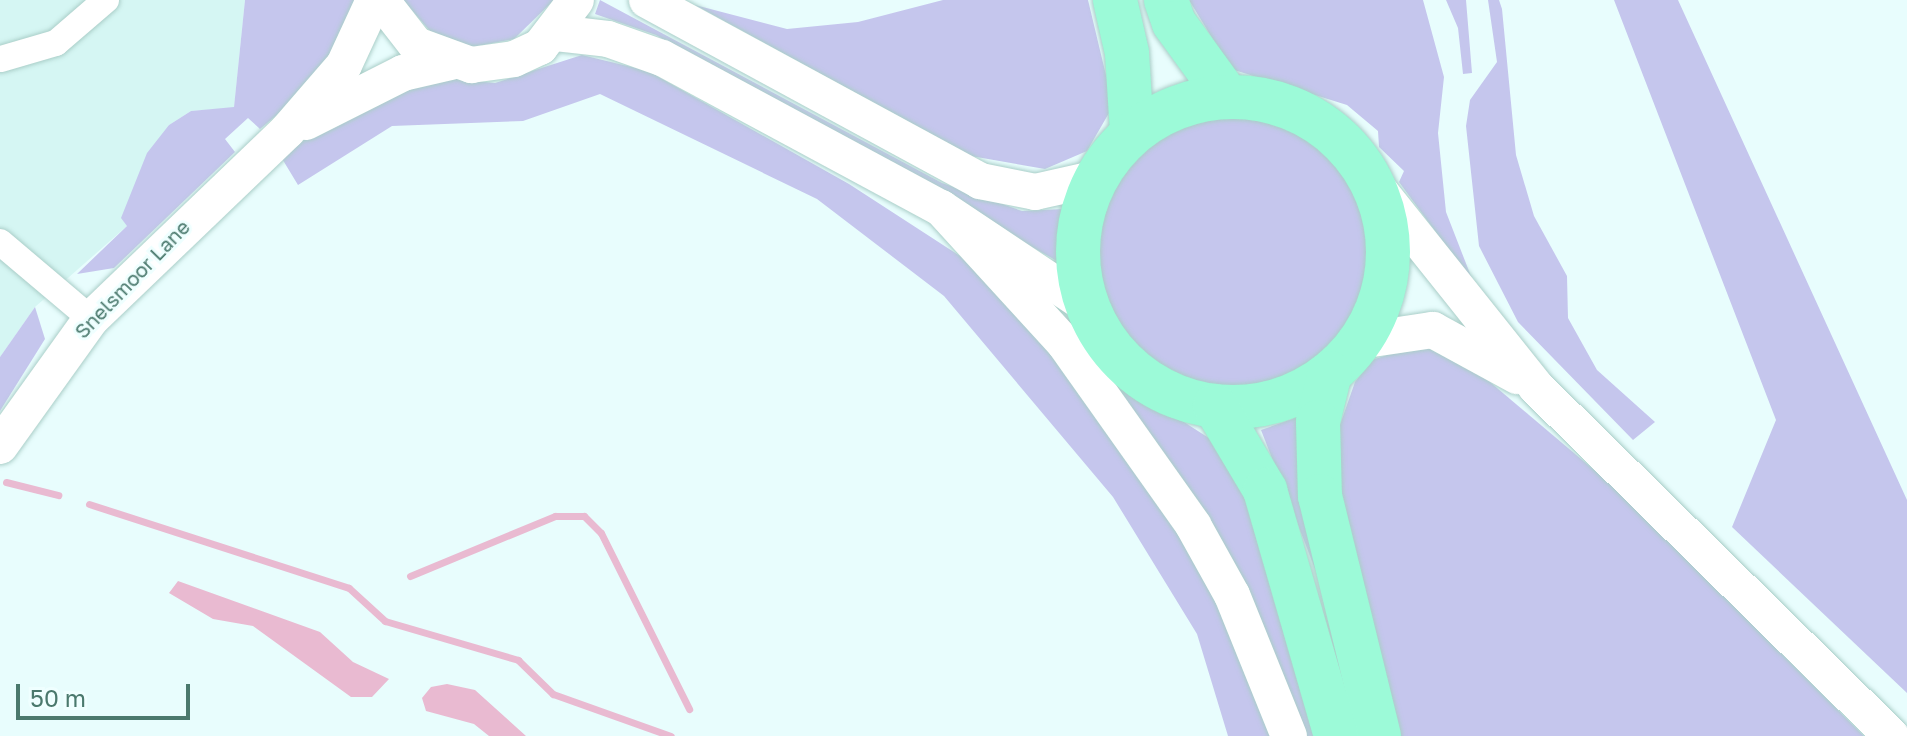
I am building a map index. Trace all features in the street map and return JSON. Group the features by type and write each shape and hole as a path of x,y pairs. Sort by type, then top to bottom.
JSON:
{"highway":[{"path":"1166,0 1174,23 1227,96"},
{"path":"1115,3 1132,132"},
{"path":"1227,96 1322,129 1375,185 1389,258 1381,301 1359,341 1330,373 1278,401 1215,406 1173,394 1124,362 1088,306 1080,240 1093,179 1132,132 1166,110 1227,96"},
{"path":"1330,373 1318,422 1320,496 1379,736"},
{"path":"1215,406 1265,490 1336,736"}],"street":[{"path":"0,64 56,43 106,0"},
{"name":"Snelsmoor Lane","path":"0,446 91,319 287,131 344,65 374,0"},
{"path":"381,0 406,37 451,62"},
{"path":"576,0 556,33 608,39 662,58 941,208 1088,306"},
{"path":"647,0 980,181 1035,192 1093,179"},
{"name":"Snelsmoor Lane","path":"287,131 379,83 451,62 514,59 556,33"},
{"path":"1375,185 1536,387 1891,736"},
{"path":"941,208 1065,344 1193,525 1232,595 1289,736"},
{"path":"0,242 91,319"},
{"path":"1359,341 1433,330 1536,387"}],"shaded area":[{"path":"0,0 245,0 234,108 191,111 169,125 127,226 35,307 0,357"},
{"path":"245,0 359,0 350,32 296,99 260,129 248,118 225,139 235,152 114,268 77,274 127,226 121,218 147,153 169,125 191,111 234,107"},
{"path":"403,0 554,0 514,39 472,47 430,31"},
{"path":"600,0 942,183 1022,211 1063,209 1057,261 656,35 595,14"},
{"path":"943,0 1088,0 1110,92 1109,113 1087,151 1045,169 971,156 695,5 787,29 858,22"},
{"path":"1189,0 1423,0 1444,77 1438,133 1446,212 1474,284 1399,182 1404,171 1379,147 1378,131 1347,105 1231,69"},
{"path":"1446,0 1466,0 1472,73 1463,74 1458,28"},
{"path":"1488,0 1499,0 1502,9 1516,155 1534,216 1567,276 1568,318 1597,370 1655,422 1633,440 1518,322 1479,246 1466,126 1470,100 1497,62"},
{"path":"1614,0 1678,0 1907,500 1907,693 1732,527 1776,420"},
{"path":"582,55 648,71 849,184 960,256 1009,302 1083,392 1209,578 1277,736 1228,736 1197,634 1113,497 944,296 817,199 600,94 523,121 392,126 298,185 278,152 333,114 444,78 495,83"},
{"path":"1246,118 1284,128 1308,140 1328,157 1345,177 1357,201 1365,226 1365,278 1357,303 1345,327 1328,347 1308,364 1284,376 1259,384 1220,386 1182,376 1158,364 1129,337 1109,303 1101,278 1099,239 1109,201 1121,177 1148,148 1182,128 1207,120"},
{"path":"35,307 45,339 0,411 0,357"},
{"path":"1082,344 1108,373 1215,442 1236,471 1321,736 1303,736 1283,682"},
{"path":"1420,344 1484,377 1613,486 1864,736 1400,736 1343,515 1334,442 1355,382 1372,360"},
{"path":"1298,417 1321,584 1261,430"},
{"path":"178,581 320,632 353,662 389,679 372,697 351,697 253,626 213,619 169,593"},
{"path":"447,684 475,690 526,736 489,736 474,724 426,711 422,698 431,687"}],"waterway":[{"path":"6,482 58,495"},
{"path":"89,504 349,588 385,621 518,660 553,694 671,736"},
{"path":"410,576 555,516 584,516 601,533 689,709"}]}
